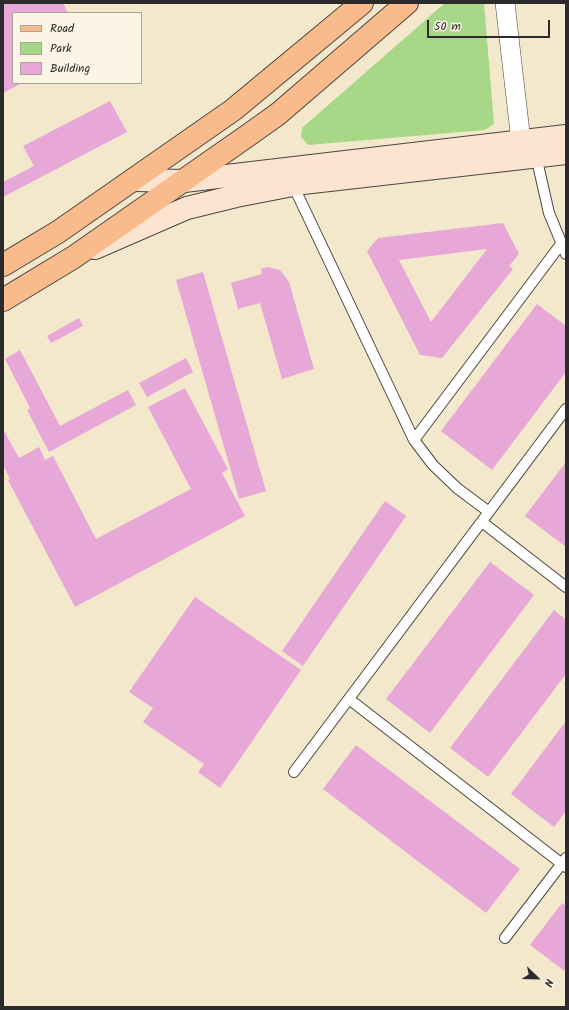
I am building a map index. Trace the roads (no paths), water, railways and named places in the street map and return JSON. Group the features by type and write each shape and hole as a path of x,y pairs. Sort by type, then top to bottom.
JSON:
{"main road":[{"path":"3,265 58,232 134,180 259,90 362,3"},
{"path":"3,300 74,257 278,114 407,3"},
{"path":"134,180 184,181 566,136"},
{"path":"74,257 187,208 236,196 293,185 566,153"}],"street":[{"path":"505,3 521,141"}],"lane":[{"path":"536,156 549,213 566,254"},
{"path":"293,185 414,440 433,465 457,488 489,512"},
{"path":"414,440 561,244"},
{"path":"294,772 566,409"},
{"path":"482,522 566,587"},
{"path":"349,699 565,863 505,938"}]}
